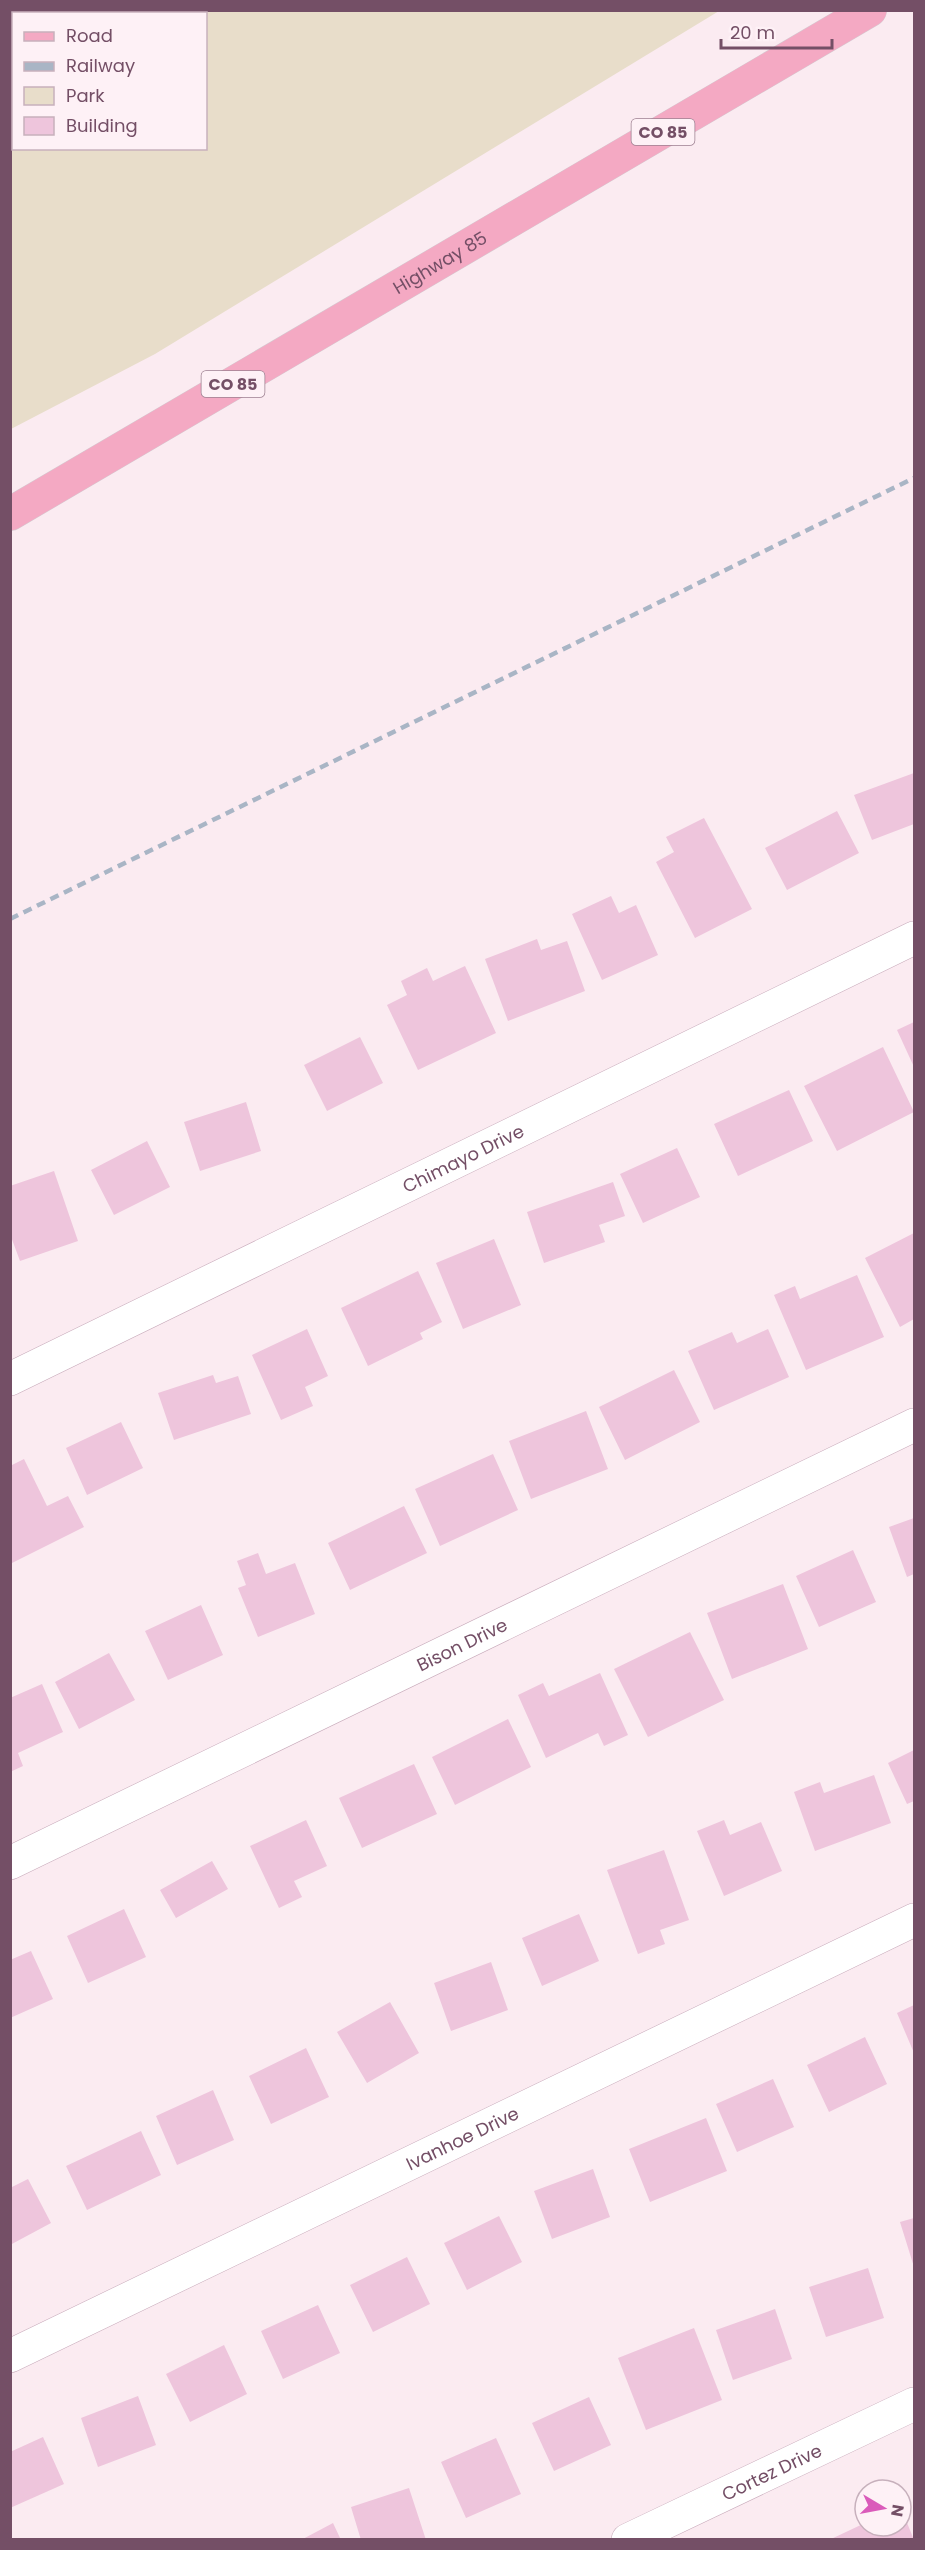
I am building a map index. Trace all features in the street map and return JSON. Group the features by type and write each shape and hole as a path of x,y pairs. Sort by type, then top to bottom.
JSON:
{"main road":[{"name":"Highway 85","path":"10,514 870,10"}],"street":[{"name":"Chimayo Drive","path":"10,1379 915,938"},
{"name":"Bison Drive","path":"10,1863 915,1425"},
{"name":"Ivanhoe Drive","path":"10,2356 915,1920"},
{"name":"Cortez Drive","path":"628,2540 915,2404"}],"green space":[{"path":"11,10 719,10 719,11 155,354 11,429"}],"building":[{"path":"914,773 914,824 872,840 854,795"},
{"path":"837,811 859,853 787,890 765,848"},
{"path":"704,818 752,909 695,938 656,862 674,852 666,837"},
{"path":"611,896 619,913 636,905 658,955 602,980 572,914"},
{"path":"537,939 541,950 567,941 585,991 508,1021 485,959"},
{"path":"465,966 496,1033 418,1070 387,1005 407,995 401,981 427,968 433,981"},
{"path":"914,1022 914,1067 897,1030"},
{"path":"360,1037 383,1083 327,1111 304,1065"},
{"path":"883,1047 914,1112 837,1151 804,1086"},
{"path":"789,1090 813,1141 738,1176 714,1124"},
{"path":"246,1102 261,1151 200,1171 184,1122"},
{"path":"147,1141 170,1187 114,1215 91,1170"},
{"path":"677,1148 700,1197 643,1223 620,1174"},
{"path":"54,1171 78,1241 20,1261 10,1234 10,1186"},
{"path":"613,1182 625,1216 599,1225 605,1242 544,1263 527,1212"},
{"path":"914,1233 914,1319 900,1327 865,1258"},
{"path":"494,1239 521,1305 463,1329 436,1263"},
{"path":"418,1271 442,1322 420,1333 423,1339 368,1366 341,1308"},
{"path":"857,1275 884,1337 806,1370 774,1295 795,1286 800,1299"},
{"path":"307,1329 328,1376 305,1387 313,1406 281,1420 252,1355"},
{"path":"768,1329 789,1377 714,1410 688,1351 732,1332 737,1343"},
{"path":"674,1370 700,1422 625,1460 599,1407"},
{"path":"213,1375 216,1383 238,1376 251,1414 174,1440 158,1393"},
{"path":"586,1411 608,1469 531,1499 509,1441"},
{"path":"121,1422 143,1468 87,1495 66,1448"},
{"path":"493,1454 518,1510 440,1546 415,1489"},
{"path":"24,1459 47,1506 68,1496 84,1527 10,1564 10,1466"},
{"path":"404,1506 427,1553 350,1590 328,1543"},
{"path":"914,1518 914,1574 907,1577 889,1527"},
{"path":"853,1550 876,1602 819,1627 796,1576"},
{"path":"258,1553 266,1574 295,1563 315,1614 258,1637 238,1588 246,1585 237,1561"},
{"path":"783,1584 808,1649 732,1679 707,1613"},
{"path":"201,1605 223,1655 168,1680 145,1631"},
{"path":"690,1632 724,1700 648,1737 614,1669"},
{"path":"109,1653 135,1700 79,1729 55,1682"},
{"path":"600,1673 628,1735 604,1746 598,1733 546,1758 518,1695 543,1683 549,1696"},
{"path":"42,1684 63,1732 18,1753 23,1766 10,1772 10,1698"},
{"path":"508,1719 531,1767 455,1805 432,1757"},
{"path":"914,1750 914,1801 907,1804 888,1763"},
{"path":"414,1764 437,1814 362,1848 339,1798"},
{"path":"874,1775 891,1823 815,1851 794,1792 820,1782 824,1793"},
{"path":"306,1820 327,1866 294,1881 302,1897 279,1908 250,1846"},
{"path":"724,1820 730,1835 761,1822 782,1871 724,1896 697,1831"},
{"path":"664,1850 689,1920 660,1930 665,1944 638,1954 607,1870"},
{"path":"212,1861 228,1889 176,1918 160,1890"},
{"path":"124,1909 146,1957 88,1983 67,1936"},
{"path":"579,1914 599,1961 542,1986 522,1938"},
{"path":"31,1951 53,1999 10,2018 10,1960"},
{"path":"491,1962 508,2010 451,2031 434,1983"},
{"path":"390,2002 419,2053 367,2083 337,2032"},
{"path":"914,2005 914,2053 897,2013"},
{"path":"865,2037 887,2084 829,2112 807,2065"},
{"path":"306,2048 329,2097 271,2124 249,2076"},
{"path":"773,2079 794,2127 737,2152 716,2104"},
{"path":"213,2090 234,2140 177,2165 156,2116"},
{"path":"706,2118 727,2171 650,2202 629,2149"},
{"path":"141,2131 161,2175 87,2210 66,2166"},
{"path":"593,2169 610,2217 552,2239 534,2191"},
{"path":"28,2179 51,2223 10,2245 10,2188"},
{"path":"499,2216 522,2262 467,2290 444,2243"},
{"path":"914,2218 914,2267 900,2222"},
{"path":"407,2257 430,2304 373,2332 350,2285"},
{"path":"868,2268 884,2318 826,2337 809,2287"},
{"path":"318,2305 340,2353 283,2379 261,2331"},
{"path":"775,2309 792,2359 733,2380 716,2330"},
{"path":"694,2328 722,2400 646,2430 618,2358"},
{"path":"224,2345 247,2394 190,2422 166,2374"},
{"path":"138,2396 156,2445 98,2467 81,2418"},
{"path":"589,2397 611,2445 554,2471 532,2423"},
{"path":"43,2437 64,2484 10,2508 10,2452"},
{"path":"496,2438 521,2494 466,2518 441,2462"},
{"path":"409,2488 426,2540 361,2540 351,2507"},
{"path":"333,2523 341,2540 301,2540"},
{"path":"853,2529 853,2538 913,2538 914,2540 829,2540"}],"railway":[{"path":"10,919 914,478"}]}
